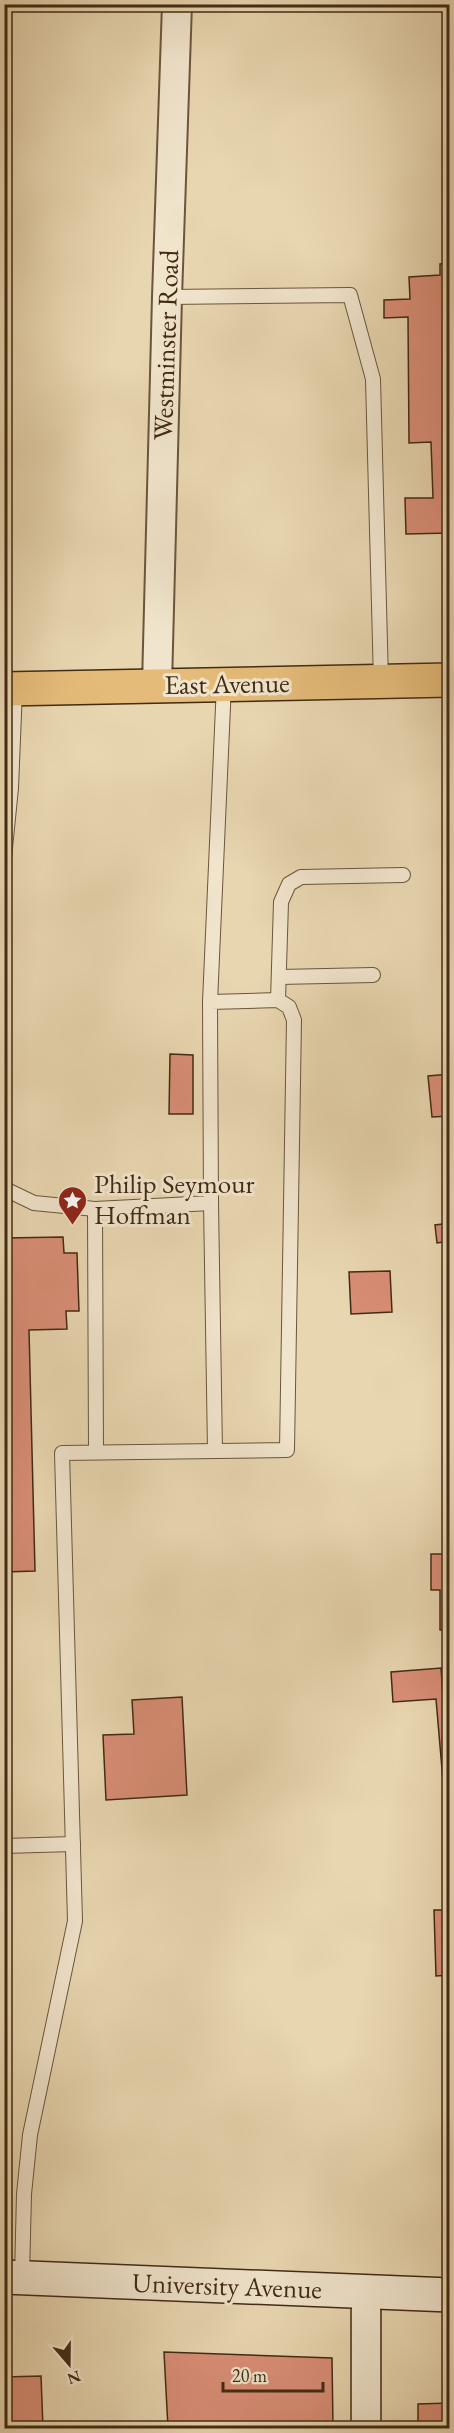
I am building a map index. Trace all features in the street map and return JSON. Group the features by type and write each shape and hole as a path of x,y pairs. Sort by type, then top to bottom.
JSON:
{"main road":[{"name":"East Avenue","path":"10,688 450,681"},
{"name":"University Avenue","path":"13,2277 450,2295"}],"street":[{"name":"Westminster Road","path":"157,685 166,297 177,4"},
{"path":"366,2292 366,2428"}],"lane":[{"path":"166,297 350,295 373,379 381,681"},
{"path":"215,1451 210,1002 224,684"},
{"path":"4,858 11,788 10,688"},
{"path":"278,1000 281,902 289,884 301,877 403,875"},
{"path":"279,977 373,975"},
{"path":"13,2277 30,2135 75,1921 62,1453 287,1450 294,1020 289,1007 278,1000 210,1002"},
{"path":"4,1184 7,1190 34,1203 95,1209 211,1203"},
{"path":"95,1209 96,1452"},
{"path":"4,1846 73,1844"}],"building":[{"path":"450,263 450,533 406,534 405,498 433,498 431,442 409,443 408,317 384,318 384,300 410,299 409,277 440,275 440,264"},
{"path":"170,1054 193,1055 193,1114 169,1114"},
{"path":"450,1074 450,1116 432,1117 428,1076"},
{"path":"450,1142 450,1193 448,1193 444,1143"},
{"path":"450,1223 450,1241 437,1243 435,1225"},
{"path":"63,1237 64,1253 77,1253 79,1311 66,1311 67,1329 29,1330 35,1571 4,1572 4,1238"},
{"path":"390,1271 392,1312 351,1314 349,1272"},
{"path":"443,1288 450,1288 450,1317 445,1317"},
{"path":"431,1554 450,1554 450,1630 440,1630 440,1590 431,1590"},
{"path":"4,1616 9,1762 4,1762"},
{"path":"441,1668 443,1696 450,1696 450,1781 443,1781 436,1699 393,1702 391,1672"},
{"path":"182,1697 187,1795 106,1800 103,1735 134,1734 132,1700"},
{"path":"434,1910 450,1910 450,1975 436,1976"},
{"path":"164,2352 332,2358 333,2428 168,2428"},
{"path":"41,2376 43,2428 4,2428 4,2377"},
{"path":"450,2403 450,2428 418,2428 418,2404"}],"place":[{"name":"Philip Seymour Hoffman","path":"73,1226"}]}
